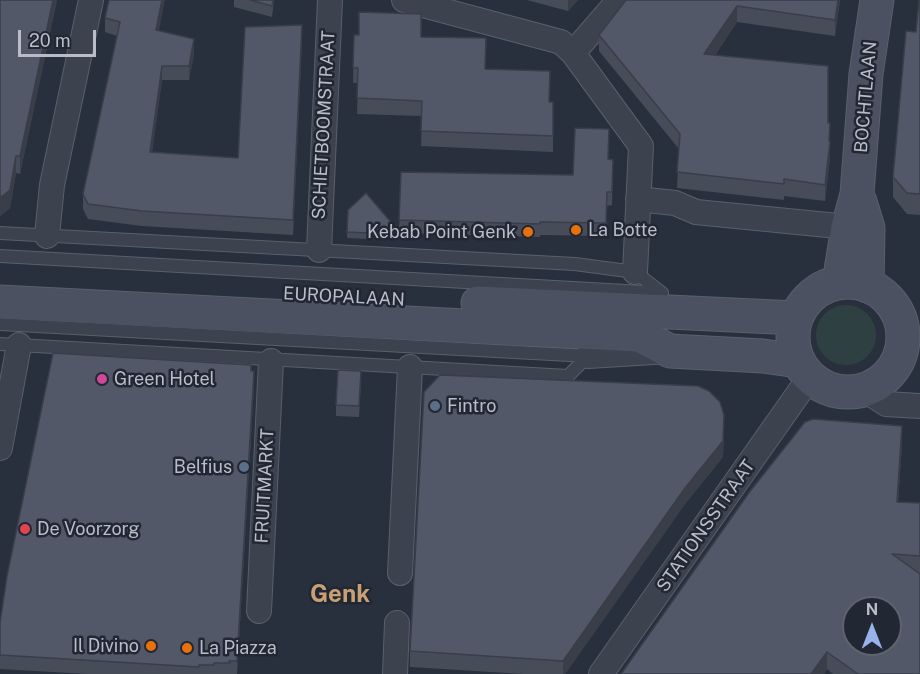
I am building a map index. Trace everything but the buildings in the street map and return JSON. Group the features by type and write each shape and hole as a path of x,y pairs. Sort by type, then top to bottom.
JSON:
{"main road":[{"name":"BOCHTLAAN","path":"853,284 848,227 857,194 866,74 877,0"},
{"name":"BOCHTLAAN","path":"853,284 868,228 857,194"},
{"name":"EUROPALAAN","path":"0,280 796,318"},
{"path":"799,384 793,333 796,318 803,305 826,287 853,284 880,292 909,315 903,333 911,351 882,382 865,390"},
{"name":"EUROPALAAN","path":"0,302 639,335 670,351 763,356 799,384 822,386 850,393 865,390"}],"street":[{"path":"47,236 51,185 91,0"},
{"name":"SCHIETBOOMSTRAAT","path":"319,250 330,0"},
{"path":"404,0 561,42 573,53 641,146 635,272"},
{"path":"573,53 619,0"},
{"path":"638,199 675,203 696,212 848,227"},
{"path":"662,293 687,314"},
{"path":"0,448 10,345"},
{"name":"EUROPALAAN","path":"588,356 670,351"},
{"name":"FRUITMARKT","path":"259,611 271,361"},
{"path":"400,573 409,373"},
{"name":"STATIONSSTRAAT","path":"601,674 799,384"},
{"path":"865,390 886,404 920,406"},
{"path":"395,674 397,623"}],"lane":[{"path":"0,233 575,264 635,272 662,293"},
{"name":"EUROPALAAN","path":"0,256 662,293"},
{"name":"EUROPALAAN","path":"0,324 588,356"},
{"path":"10,345 271,361 409,373 568,376 588,356"}],"shaded area":[{"path":"840,305 852,305 863,310 871,318 876,335 874,347 863,360 852,365 840,365 829,360 821,352 816,341 816,329 821,318 829,310"}],"place":[{"name":"La Botte","path":"576,230"},
{"name":"Kebab Point Genk","path":"528,232"},
{"name":"Green Hotel","path":"102,379"},
{"name":"Fintro","path":"435,406"},
{"name":"Belfius","path":"244,467"},
{"name":"De Voorzorg","path":"25,529"},
{"name":"Il Divino","path":"151,646"},
{"name":"La Piazza","path":"187,648"}],"district":[{"name":"Genk","path":"340,595"}]}
